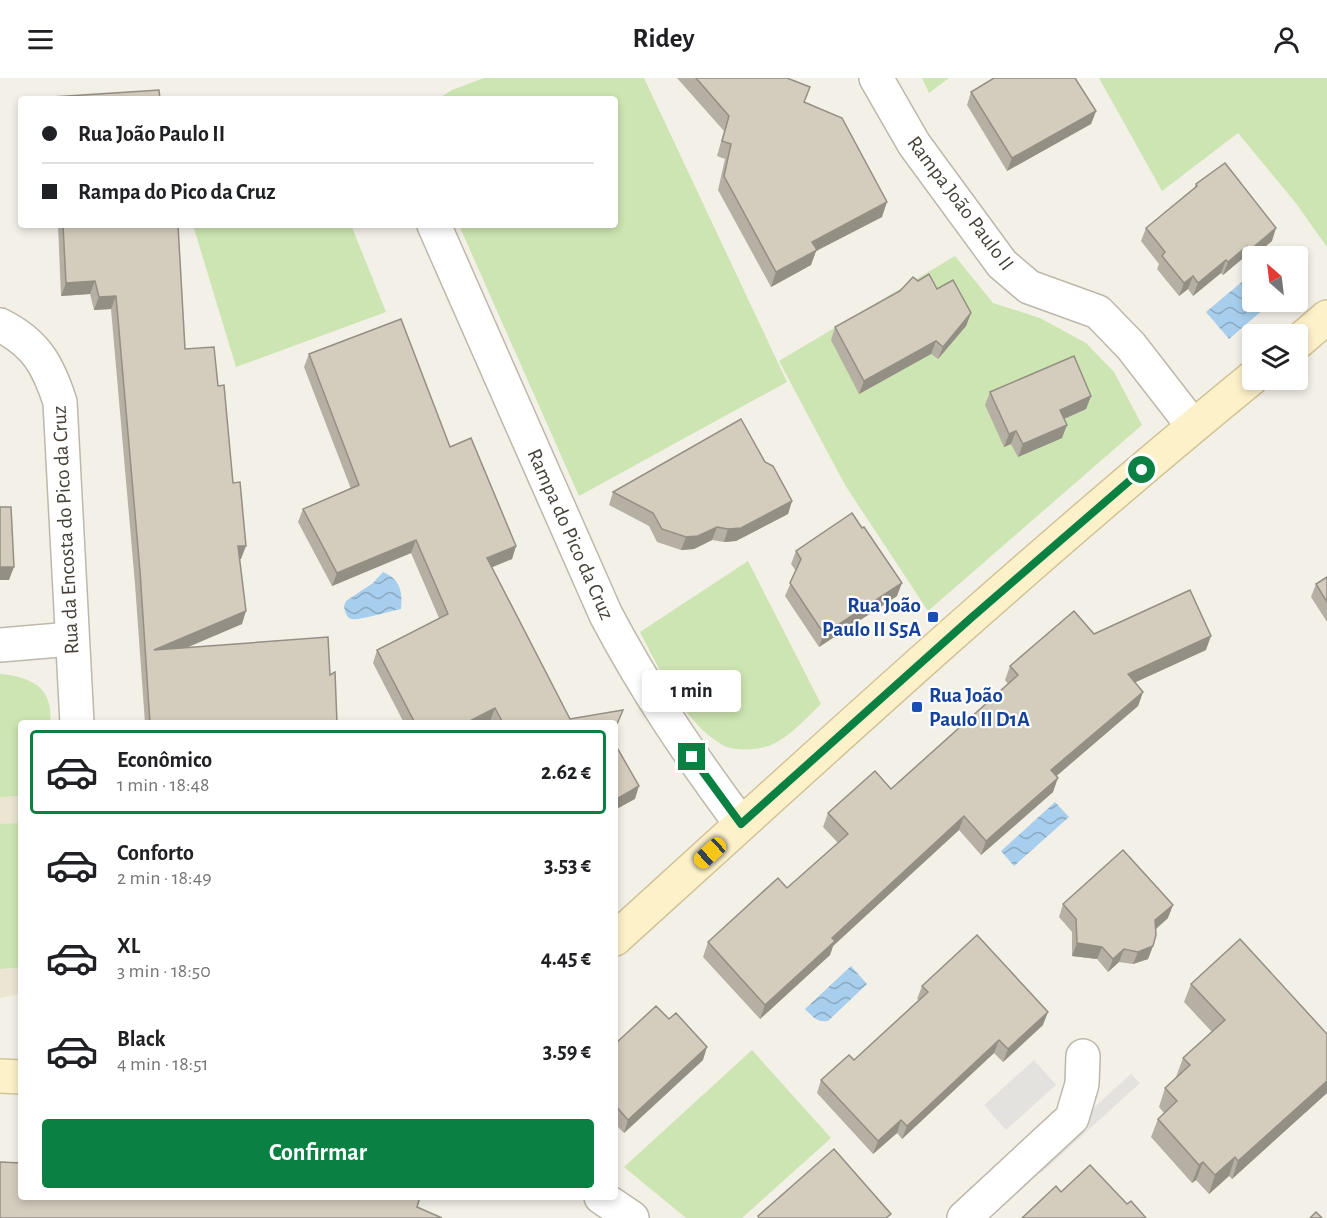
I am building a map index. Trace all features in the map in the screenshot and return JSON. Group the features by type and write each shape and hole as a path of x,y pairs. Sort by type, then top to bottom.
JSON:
{"street":[{"name":"Rampa João Paulo II","path":"876,78 914,144 1002,264 1029,287 1098,312 1131,346 1193,426"},
{"name":"Rampa do Pico da Cruz","path":"435,228 606,615 633,666 670,725 741,824"},
{"path":"1308,334 1327,318"},
{"name":"Rua da Encosta do Pico da Cruz","path":"0,325 29,343 52,378 60,402 77,720"},
{"path":"618,936 971,618 1242,386"},
{"path":"0,645 71,639"},
{"path":"964,1218 1072,1118 1082,1084 1083,1056"},
{"path":"0,1076 18,1077"},
{"path":"605,1200 632,1218"}],"shaded area":[{"path":"18,796 18,995 0,998 0,797"},
{"path":"1034,1060 1056,1085 1006,1130 984,1105"},
{"path":"1131,1074 1140,1083 1041,1173 1033,1163"}],"green space":[{"path":"484,78 644,78 787,382 579,496 460,228 618,228 618,96 443,96"},
{"path":"922,78 949,78 929,93"},
{"path":"1099,78 1327,78 1327,247 1295,202 1238,133 1162,191"},
{"path":"194,228 352,228 386,312 236,367"},
{"path":"955,256 993,303 1040,318 1086,343 1114,372 1142,425 928,611 845,485 779,361"},
{"path":"748,561 821,704 798,727 778,742 753,749 726,747 695,722 674,694 640,632"},
{"path":"0,674 23,678 37,685 47,696 51,720 18,720 18,796 0,797"},
{"path":"18,823 18,967 0,969 0,824"},
{"path":"752,1050 831,1138 742,1218 686,1218 624,1167"}],"water":[{"path":"1242,282 1242,312 1260,312 1246,324 1242,324 1242,328 1229,339 1206,312"},
{"path":"383,572 397,582 401,609 360,619 349,618 344,606 346,601 373,583"},
{"path":"1055,802 1069,817 1014,866 1001,851"},
{"path":"851,966 867,984 828,1021 815,1018 805,1009"}],"building":[{"path":"696,78 787,78 810,87 804,102 842,118 887,202 812,242 817,250 776,272 724,176 731,144 722,141 729,116"},
{"path":"994,78 1075,78 1096,111 1012,158 971,92"},
{"path":"159,90 160,96 68,96"},
{"path":"1225,163 1276,228 1255,246 1242,246 1242,250 1228,262 1226,260 1198,283 1193,276 1184,283 1162,256 1165,252 1146,228 1197,186 1196,184"},
{"path":"63,228 178,228 185,349 214,347 218,386 224,385 233,483 240,482 246,546 238,546 246,611 154,650 328,637 330,675 335,672 337,720 150,720 140,571 116,296 99,297 95,281 66,283"},
{"path":"929,274 937,289 953,280 971,313 943,347 936,341 864,381 835,327 900,291 913,277 918,281"},
{"path":"401,319 450,447 471,438 516,546 487,558 570,719 623,710 618,722 618,720 501,720 495,708 472,720 413,720 377,650 448,614 416,540 337,573 303,509 359,485 309,354"},
{"path":"1074,356 1091,396 1060,410 1067,425 1023,444 1016,431 1009,434 990,392"},
{"path":"741,419 765,462 773,466 792,501 741,528 717,527 698,536 686,537 662,529 653,513 613,492"},
{"path":"0,507 11,507 14,567 0,567"},
{"path":"852,513 902,583 824,634 790,583 801,559 796,551"},
{"path":"1327,577 1327,602 1316,584"},
{"path":"1190,590 1211,636 1128,674 1143,692 1051,770 1058,778 986,841 964,816 832,938 835,941 765,1005 708,942 778,878 787,888 848,834 828,813 875,771 891,789 1018,675 1010,666 1074,611 1094,634"},
{"path":"618,749 639,786 618,798"},
{"path":"1123,850 1173,905 1155,920 1156,935 1153,946 1138,952 1124,949 1113,959 1102,947 1077,943 1076,919 1063,904"},
{"path":"977,935 1048,1012 1008,1049 999,1040 907,1126 901,1120 878,1141 821,1080 849,1055 854,1060 928,992 922,986"},
{"path":"1240,939 1327,1034 1327,1081 1238,1161 1235,1157 1215,1175 1203,1162 1199,1165 1158,1119 1177,1101 1165,1088 1190,1065 1183,1058 1225,1020 1191,984"},
{"path":"656,1006 669,1019 676,1013 707,1047 628,1120 618,1108 618,1041"},
{"path":"834,1149 891,1214 886,1218 759,1218 758,1216"},
{"path":"0,1162 18,1163 18,1200 419,1200 417,1207 442,1218 0,1218"},
{"path":"1090,1165 1127,1204 1131,1201 1146,1218 1022,1218 1056,1186 1061,1192"},
{"path":"1316,1212 1322,1218 1310,1218"}],"place":[{"name":"Rua João Paulo II S5A","path":"933,617"},
{"name":"Rua João Paulo II D1A","path":"917,707"}],"route":[{"path":"692,757 741,824 971,618 1142,470"}]}
